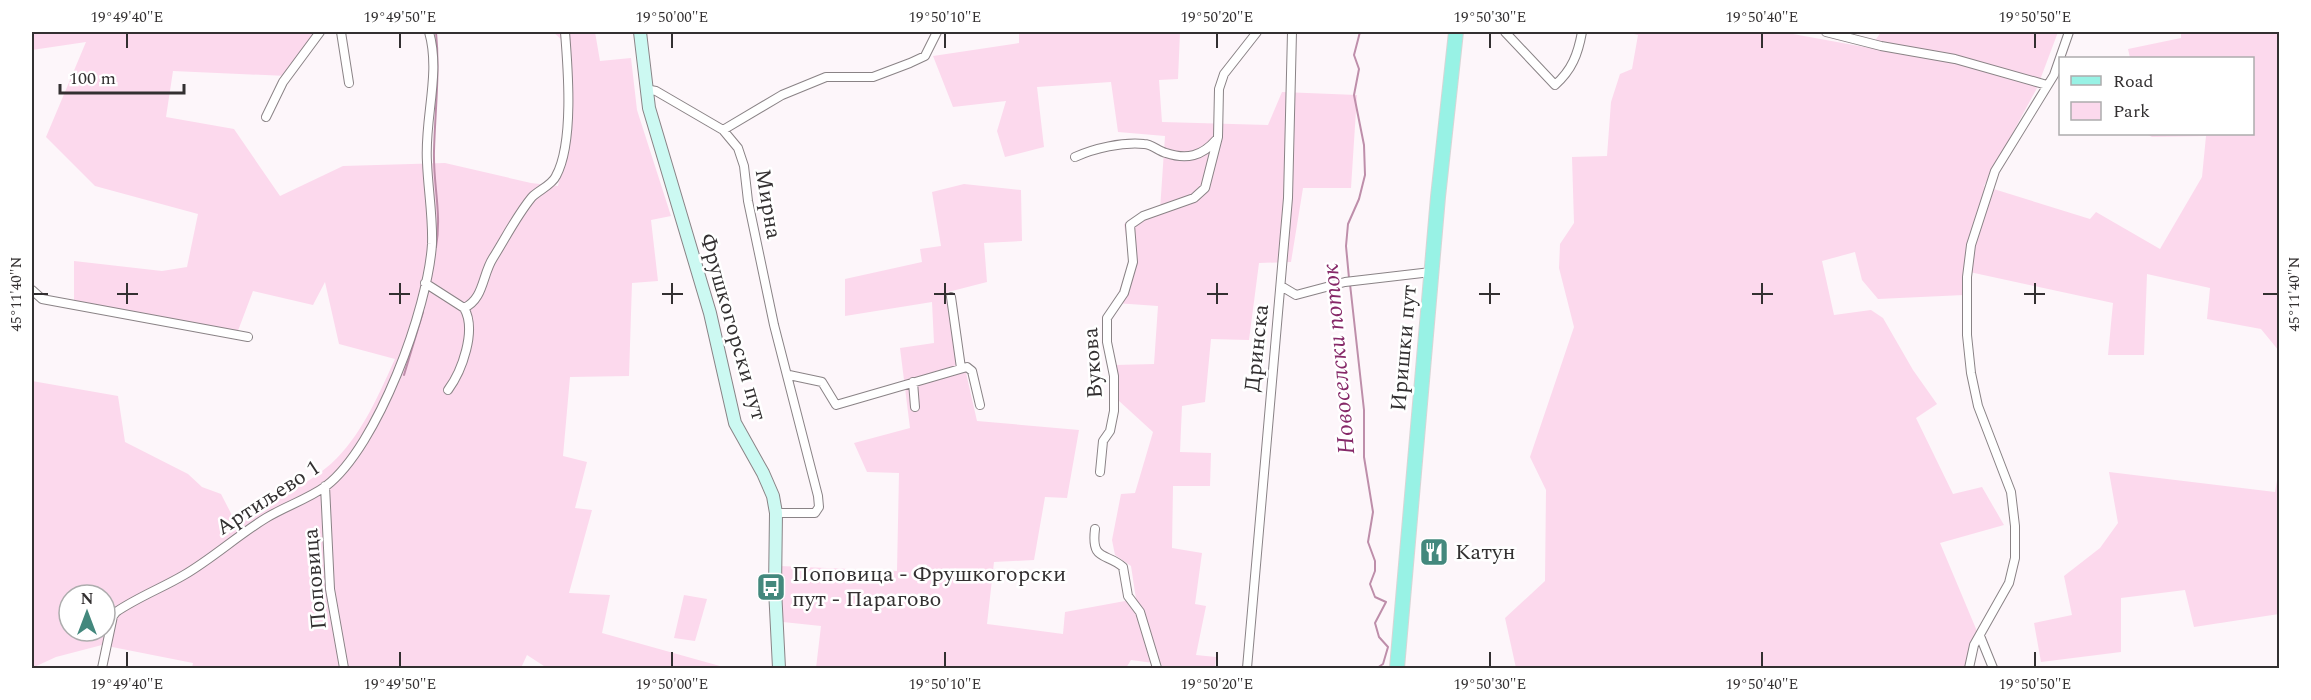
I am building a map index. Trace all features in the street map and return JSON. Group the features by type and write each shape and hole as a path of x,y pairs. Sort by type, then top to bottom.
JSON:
{"main road":[{"name":"Иришки пут","path":"1397,669 1431,272 1456,32"}],"street":[{"path":"266,117 283,82 320,32"},
{"path":"341,32 349,83"},
{"name":"Артиљево 1","path":"102,669 113,616 116,612 184,575 267,518 326,486 350,459 390,391 404,354 432,245 426,143 433,83 434,47 429,32"},
{"path":"464,308 472,305 482,289 491,261 526,206 556,178 563,155 568,114 565,32"},
{"name":"Фрушкогорски пут","path":"640,32 645,89 682,227 710,313 735,423 768,483 776,513 775,589 779,669"},
{"path":"723,130 782,95 826,76 873,77 910,63 925,56 938,32"},
{"name":"Вукова","path":"1100,472 1103,441 1110,430 1114,411 1114,376 1107,342 1107,318 1124,293 1133,262 1130,225 1133,220 1194,198 1208,183 1218,137 1219,89 1224,74 1257,32"},
{"name":"Дринска","path":"1247,669 1288,198 1292,32"},
{"path":"1505,32 1555,86 1568,74 1575,59 1582,32"},
{"path":"1826,32 1881,46 1955,59 2048,85"},
{"path":"2062,57 2069,32"},
{"path":"1969,669 1970,655 2009,583 2015,558 2015,526 2011,492 1977,406 1967,334 1967,277 1971,245 1995,171 2048,85 2057,77"},
{"name":"Мирна","path":"645,89 656,91 723,130 738,148 744,166 748,201 774,325 789,375 819,507 811,514 776,513"},
{"path":"1075,157 1125,144 1147,144 1165,153 1184,157 1201,155 1218,137"},
{"path":"1280,308 1296,295 1345,282 1431,272"},
{"path":"424,283 464,308 469,316 470,324 466,345 455,381 448,390"},
{"path":"1281,286 1296,295"},
{"path":"32,290 42,299 248,337"},
{"path":"951,297 961,368"},
{"path":"789,375 822,382 836,405 967,367 972,371 980,405"},
{"path":"913,382 915,407"},
{"name":"Поповица","path":"326,486 330,589 344,669"},
{"path":"1095,529 1093,542 1096,549 1108,560 1123,567 1128,596 1140,612 1157,669"},
{"path":"1980,636 1993,669"}],"green space":[{"path":"32,32 319,32 287,76 173,71 166,117 234,129 280,196 343,166 445,163 531,183 558,186 572,122 571,48 553,32 595,32 600,61 631,58 637,110 671,216 651,220 658,281 632,283 629,376 570,377 563,456 587,462 575,508 592,510 569,593 610,595 602,633 727,668 547,668 527,655 521,668 192,668 193,663 102,645 56,657 32,668 32,381 118,396 125,442 188,474 202,487 221,494 236,523 303,484 337,458 363,424 395,359 339,344 325,282 313,305 253,291 236,336 74,300 74,261 162,271 187,267 198,214 95,186 46,137 86,42 32,50"},
{"path":"1019,32 1180,32 1178,79 1159,80 1162,122 1268,125 1282,92 1357,95 1351,188 1303,188 1291,262 1259,263 1249,340 1211,339 1205,402 1182,406 1180,452 1211,453 1210,486 1173,486 1172,548 1202,553 1195,604 1206,606 1196,655 1216,657 1215,668 1163,668 1161,664 1131,660 1126,668 816,668 821,626 783,622 780,566 897,571 899,473 867,472 854,443 910,428 900,348 934,343 932,302 845,316 845,279 922,262 920,249 941,246 932,192 964,184 1021,190 1022,241 984,243 987,282 948,292 956,366 964,364 977,421 1079,430 1067,498 1045,497 1034,560 994,562 987,624 1063,634 1065,612 1136,599 1131,566 1115,555 1112,540 1121,494 1135,493 1153,432 1118,400 1115,365 1154,364 1158,306 1115,303 1130,261 1124,224 1160,210 1165,136 1118,132 1111,82 1037,87 1044,147 1005,157 997,131 1006,101 953,107 933,56 1019,43"},
{"path":"1626,32 1782,32 1870,48 1881,32 2058,32 2037,88 1984,186 2090,219 2096,212 2160,249 2202,177 2206,136 2152,137 2148,135 2254,135 2254,57 2130,57 2128,49 2181,38 2181,32 2279,32 2279,351 2261,329 2207,319 2210,288 2147,274 2144,355 2108,355 2113,303 1965,271 1964,295 1878,299 1862,280 1855,252 1822,261 1834,315 1871,310 1883,318 1913,370 1937,404 1916,418 1953,494 1982,487 2004,525 1940,543 1979,636 1964,668 1516,668 1505,618 1545,581 1546,490 1530,457 1574,327 1559,268 1560,244 1574,223 1572,157 1607,156 1611,102 1620,74 1632,69 1638,35"},
{"path":"2279,469 2279,614 2194,627 2185,590 2121,598 2121,652 2041,662 2034,623 2072,615 2064,576 2100,548 2118,523 2109,472 2275,492"},
{"path":"684,595 707,599 695,641 674,638"}],"waterway":[{"path":"436,32 434,163 438,235 436,247"},
{"name":"Новоселски поток","path":"1349,278 1346,246 1348,224 1359,199 1365,175 1364,145 1354,95 1359,69 1354,55 1360,32"},
{"name":"Новоселски поток","path":"1350,284 1364,410 1364,457 1373,512 1368,542 1375,561 1375,571 1370,584 1375,597 1386,602 1375,623 1379,637 1388,647 1383,664 1377,668"},
{"path":"404,375 423,312"}],"place":[{"name":"Катун","path":"1434,552"},
{"name":"Поповица - Фрушкогорски пут - Парагово","path":"771,587"}]}
